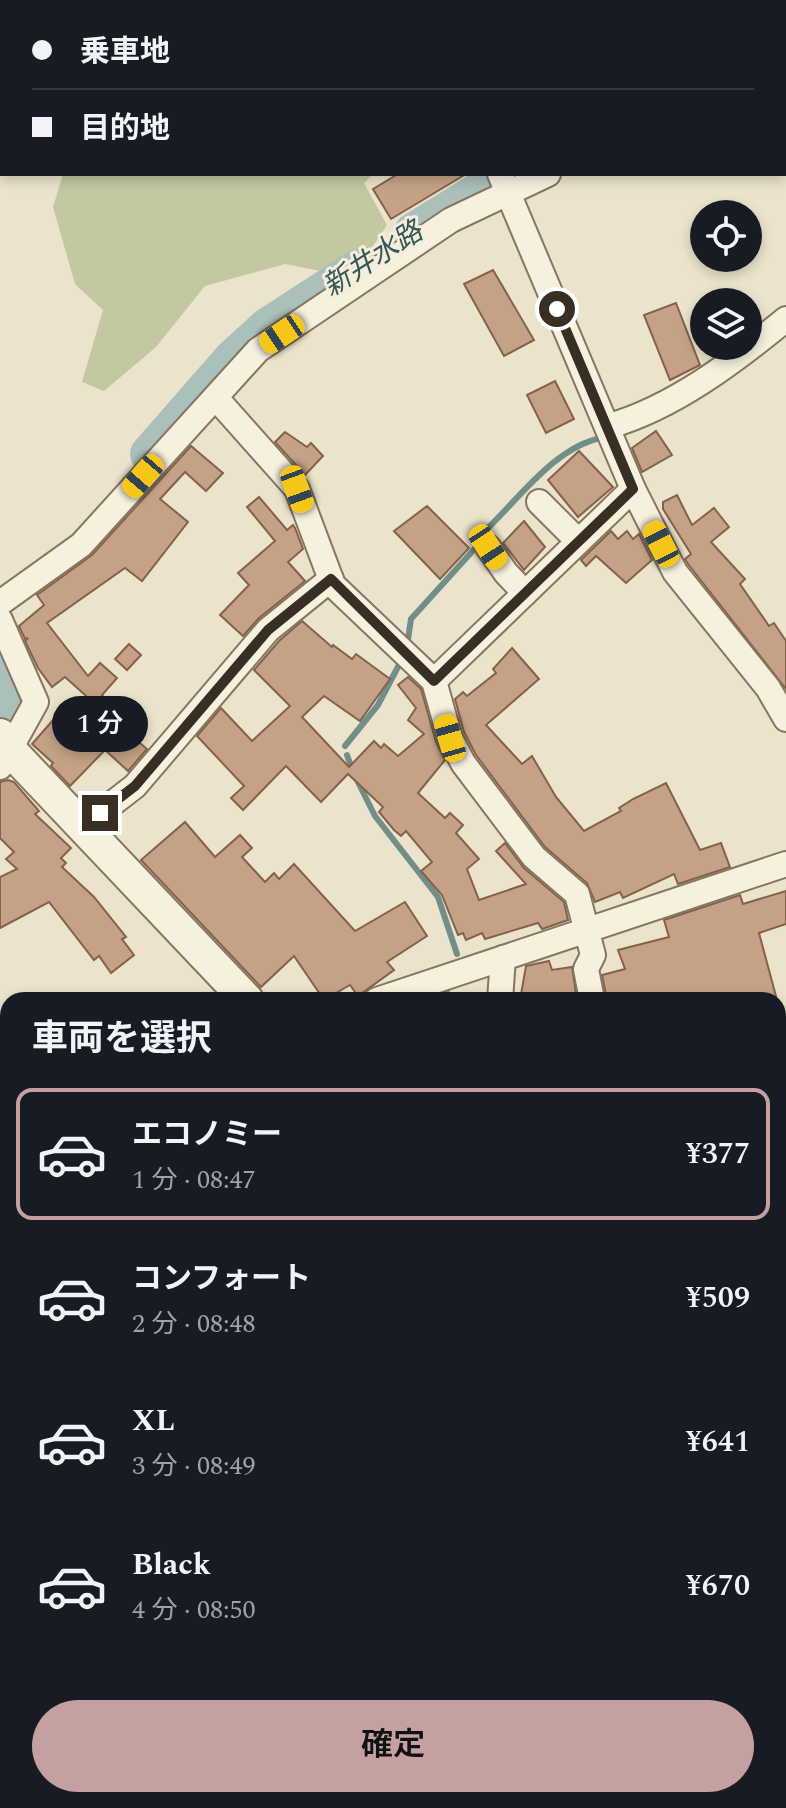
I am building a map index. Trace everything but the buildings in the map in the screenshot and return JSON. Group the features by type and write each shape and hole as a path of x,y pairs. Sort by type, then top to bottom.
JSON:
{"street":[{"path":"0,603 81,545 258,350 502,183 538,176"},
{"path":"502,183 609,426 633,489 675,572 768,688 786,719"},
{"path":"609,426 641,416 783,328"},
{"path":"216,398 297,489 331,579 434,681 450,738 463,763 534,857 577,894 593,955 586,969 590,992"},
{"path":"434,681 633,489"},
{"path":"539,502 578,541"},
{"path":"488,547 525,593"},
{"path":"82,827 135,786 268,630 331,579"},
{"path":"0,620 36,702 3,751 82,827 239,992"},
{"path":"401,992 786,864"},
{"path":"501,992 503,958"}],"green space":[{"path":"62,176 371,176 364,183 387,225 371,249 331,273 285,264 205,286 156,347 104,391 82,382 103,310 75,284 53,207"}],"waterway":[{"name":"新井水路","path":"413,232 489,185 509,176"},
{"name":"新井水路","path":"149,454 232,359 267,327 358,268"},
{"path":"488,528 554,462 585,443 601,438"},
{"path":"407,646 411,619 478,545"},
{"name":"新井水路","path":"0,649 16,696 13,716 0,744"},
{"path":"345,746 378,705 401,661"},
{"path":"347,755 352,769"},
{"path":"357,780 375,816 438,897 457,954"},
{"path":"446,992 448,986"}],"route":[{"path":"100,813 135,786 268,630 331,579 333,585 381,633 434,681 633,489 557,309"}]}
